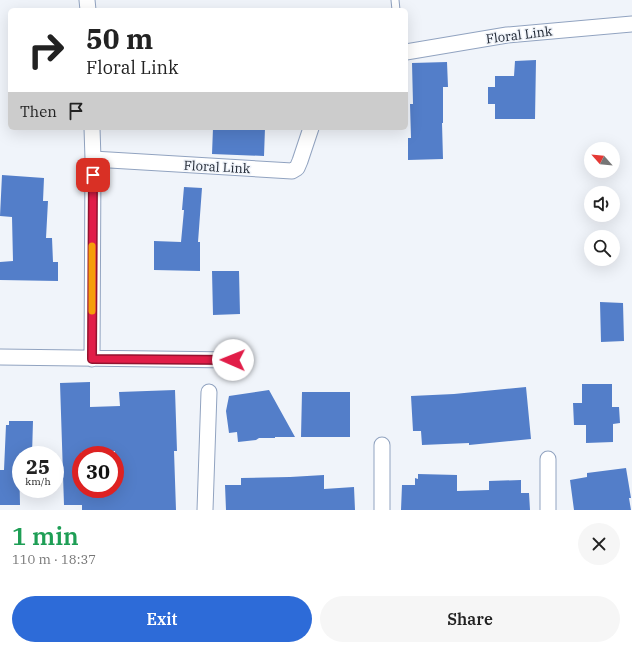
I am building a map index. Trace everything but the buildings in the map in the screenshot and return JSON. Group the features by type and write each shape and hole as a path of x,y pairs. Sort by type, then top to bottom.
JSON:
{"street":[{"name":"Floral Link","path":"408,52 507,35 632,24"},
{"path":"92,130 92,359"},
{"name":"Floral Link","path":"93,159 292,172 297,168 310,130"},
{"path":"0,357 233,360"},
{"path":"205,510 209,392"},
{"path":"382,445 382,510"},
{"path":"548,459 548,510"}],"slow traffic":[{"path":"92,246 92,311"}],"route":[{"path":"93,175 92,359 233,360"}]}
